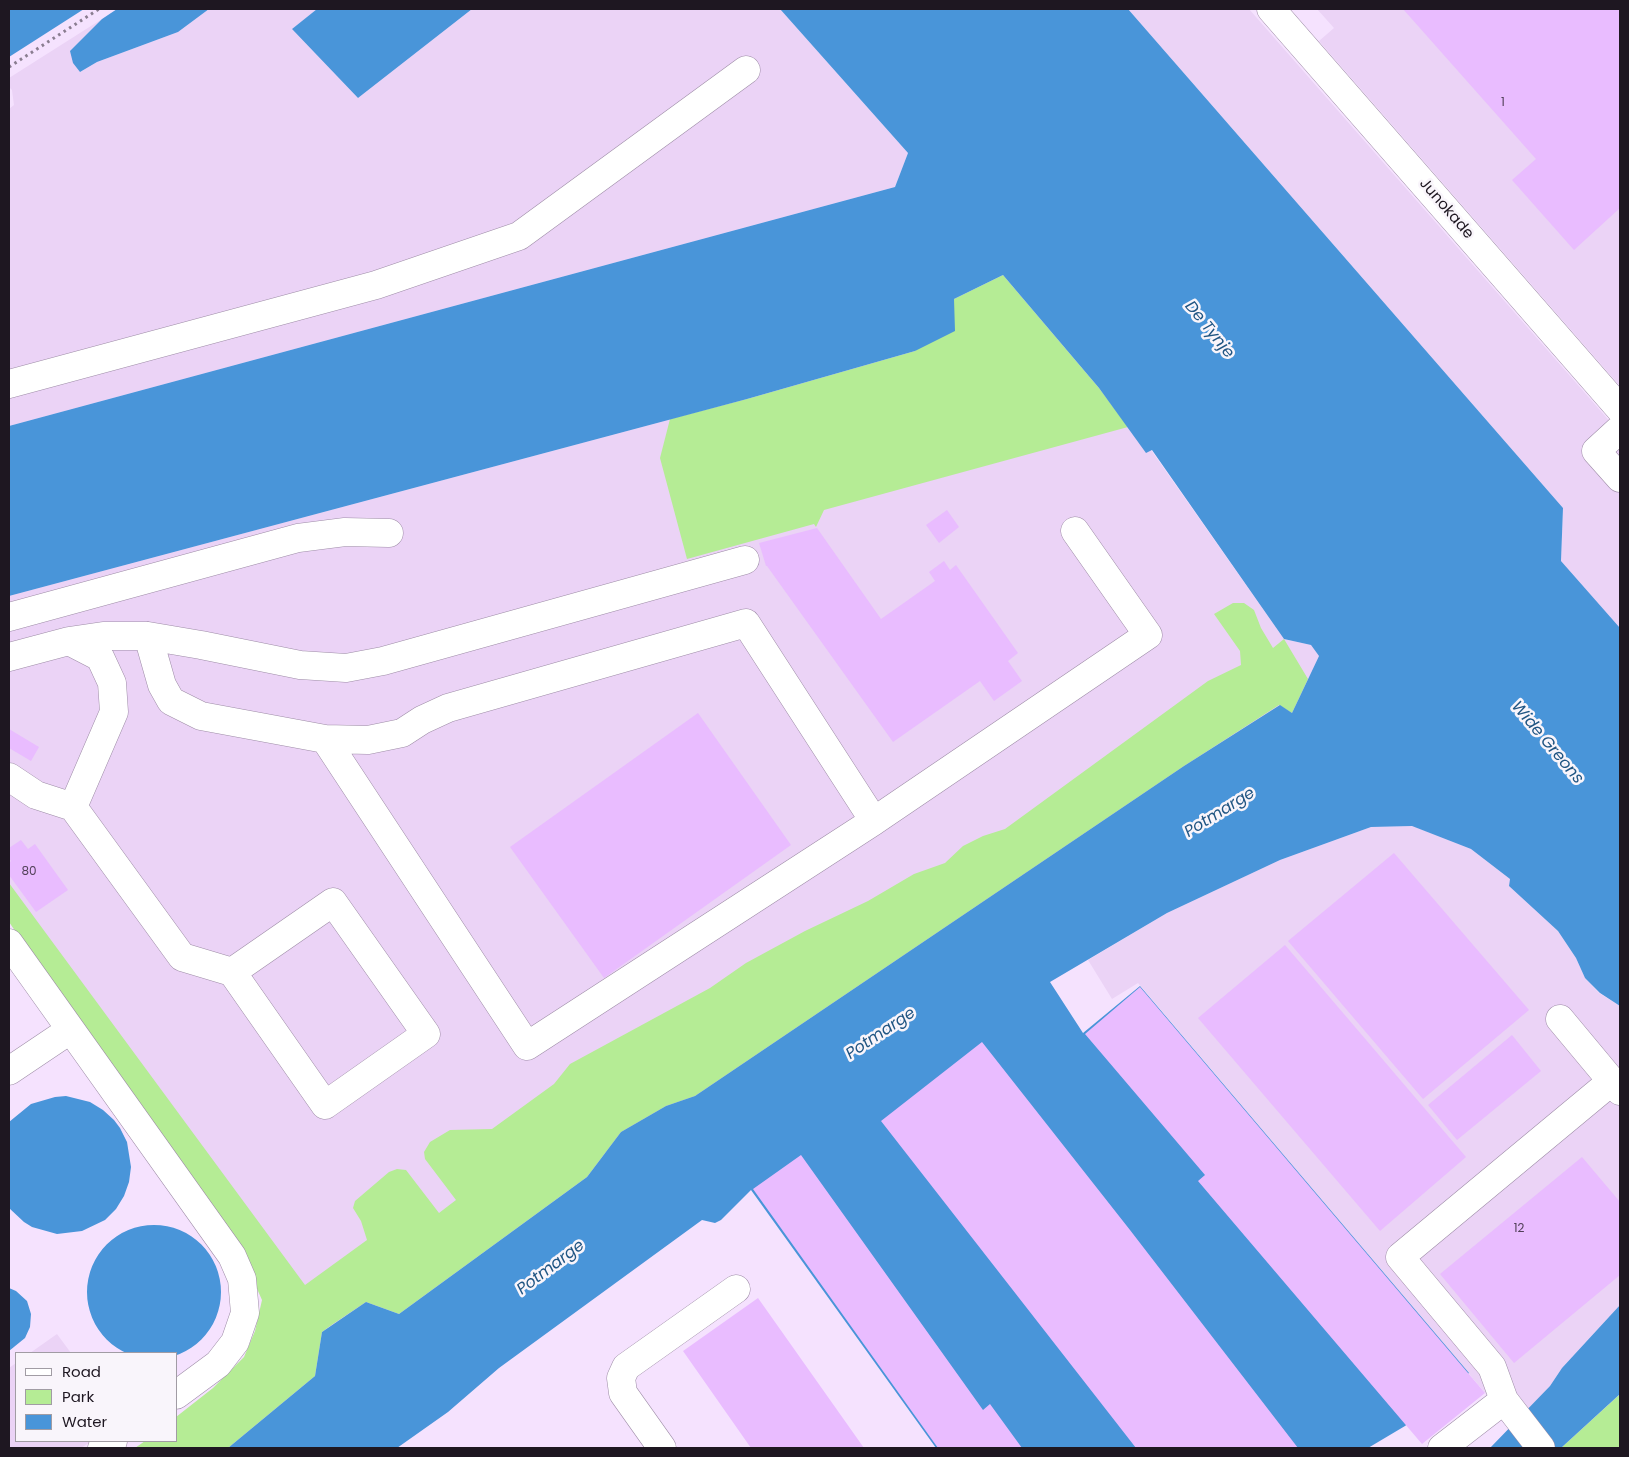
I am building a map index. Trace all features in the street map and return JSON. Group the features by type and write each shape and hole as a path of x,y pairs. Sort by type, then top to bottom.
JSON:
{"street":[{"name":"Junokade","path":"1271,9 1620,409"},
{"path":"9,384 376,285 520,236 746,70"},
{"path":"1620,430 1596,451 1620,478"},
{"path":"325,739 527,1046 874,821 1148,635 1075,531"},
{"path":"9,617 298,538 345,532 389,533"},
{"path":"9,657 69,641 103,636 148,636 201,644 300,665 346,668 383,661 745,560"},
{"path":"148,636 162,685 171,700 201,716 325,739 368,740 402,733 422,720 448,708 746,623 874,821"},
{"path":"69,641 100,657 112,683 114,712 73,807"},
{"path":"9,777 36,795 73,807 182,957 232,972 325,1104 426,1034 334,902 232,972"},
{"path":"9,943 232,1256 242,1279 245,1312 235,1342 218,1364 178,1393"},
{"path":"1541,1448 1510,1407 1492,1367 1400,1257 1616,1086 1560,1018"},
{"path":"9,1071 70,1030"},
{"path":"662,1448 623,1393 621,1378 626,1367 736,1289"},
{"path":"1442,1448 1510,1407"}],"path":[{"path":"9,67 99,9"}],"shaded area":[{"path":"209,9 317,9 292,29 358,98 472,9 780,9 908,153 895,187 9,426 9,109 14,105 12,90 9,87 9,78 102,19 70,51 80,72 97,62 178,32"},
{"path":"1128,9 1249,9 1620,433 1620,628 1561,561 1563,508"},
{"path":"1317,9 1620,9 1620,386 1319,41 1334,28"},
{"path":"1099,388 1146,452 1151,450 1284,639 1311,645 1319,656 1292,713 695,1096 330,1327 9,893 9,596 747,399"},
{"path":"1413,826 1471,849 1510,879 1509,886 1558,931 1576,958 1585,978 1599,993 1620,1006 1620,1305 1562,1368 1550,1386 1528,1410 1508,1420 1138,983 1112,999 1088,960 1167,913 1280,860 1371,827"},
{"path":"57,1334 70,1352 31,1352"},
{"path":"15,1364 15,1442 90,1442 81,1448 9,1448 9,1368"}],"green space":[{"path":"1003,275 1099,388 1128,427 824,510 816,527 814,524 687,559 660,458 670,419 915,351 954,299"},
{"path":"1233,603 1244,603 1254,610 1261,628 1273,648 1284,639 1308,679 1292,713 1279,705 1184,766 695,1096 666,1106 621,1132 587,1177 399,1314 366,1302 333,1324 322,1332 315,1376 228,1448 135,1448 144,1442 178,1442 178,1415 213,1388 244,1357 255,1331 262,1300 254,1282 9,922 9,883 305,1285 367,1240 361,1221 353,1208 355,1201 389,1172 397,1169 406,1170 439,1213 456,1200 425,1159 424,1152 430,1142 450,1130 492,1129 554,1084 570,1064 710,988 746,963 805,931 868,901 914,874 945,863 963,846 983,836 1005,829 1208,681 1241,665 1240,651 1214,614"},
{"path":"1620,1394 1620,1448 1561,1448 1618,1396"}],"water":[{"path":"9,9 84,9 9,57"},
{"path":"117,9 209,9 178,32 97,62 80,72 73,63 70,51 102,19"},
{"path":"317,9 472,9 358,98 292,29"},
{"path":"780,9 1128,9 1563,508 1561,561 1620,628 1620,1006 1600,993 1585,978 1576,958 1558,931 1509,886 1510,879 1471,849 1412,826 1371,827 1280,860 1167,913 1050,982 1083,1033 1140,986 1469,1373 1405,1426 1368,1448 936,1448 751,1190 721,1220 715,1223 702,1220 499,1368 448,1412 397,1448 228,1448 315,1376 322,1332 366,1302 399,1314 587,1177 621,1132 666,1106 695,1096 1184,766 1280,705 1292,713 1319,656 1311,645 1284,639 1152,450 1146,453 1099,388 1003,275 954,299 955,331 915,351 747,399 9,596 9,426 895,187 908,153"},
{"path":"66,1096 90,1102 114,1120 127,1142 131,1167 129,1182 124,1196 116,1209 105,1220 82,1231 57,1234 32,1227 9,1208 9,1122 31,1104"},
{"path":"141,1226 167,1226 191,1236 210,1255 220,1279 220,1305 210,1329 191,1348 178,1355 178,1352 124,1352 117,1348 98,1329 88,1305 88,1279 98,1255 117,1236"},
{"path":"9,1288 16,1291 27,1301 31,1314 30,1327 25,1338 9,1351"},
{"path":"1620,1305 1620,1394 1561,1448 1490,1448 1550,1386 1562,1368"}],"building":[{"path":"1403,9 1620,9 1620,208 1574,250 1512,180 1536,159"},
{"path":"947,510 959,527 939,543 926,525"},
{"path":"817,528 881,619 935,581 929,572 944,561 950,570 956,565 1018,653 1008,661 1022,681 994,701 980,681 893,742 766,566 759,543"},
{"path":"698,713 791,845 604,978 510,847"},
{"path":"9,729 39,747 31,761 9,748"},
{"path":"21,840 28,849 35,844 68,890 36,912 9,875 9,863 11,861 9,858 9,848"},
{"path":"1394,853 1529,1010 1423,1099 1288,941"},
{"path":"1285,945 1466,1157 1380,1231 1198,1018"},
{"path":"1140,987 1485,1393 1422,1444 1198,1181 1205,1175 1085,1034"},
{"path":"1512,1035 1541,1071 1457,1140 1428,1105"},
{"path":"982,1042 1298,1448 1136,1448 881,1121"},
{"path":"801,1155 983,1410 990,1404 1022,1448 938,1448 753,1189"},
{"path":"1582,1157 1620,1202 1620,1275 1514,1363 1440,1274"},
{"path":"758,1298 864,1448 751,1448 683,1351"}],"water label":[{"name":"De Tynje","path":"1209,330"},
{"name":"Wide Greons","path":"1547,743"},
{"name":"Potmarge","path":"1220,813"},
{"name":"Potmarge","path":"881,1034"},
{"name":"Potmarge","path":"551,1268"}]}
